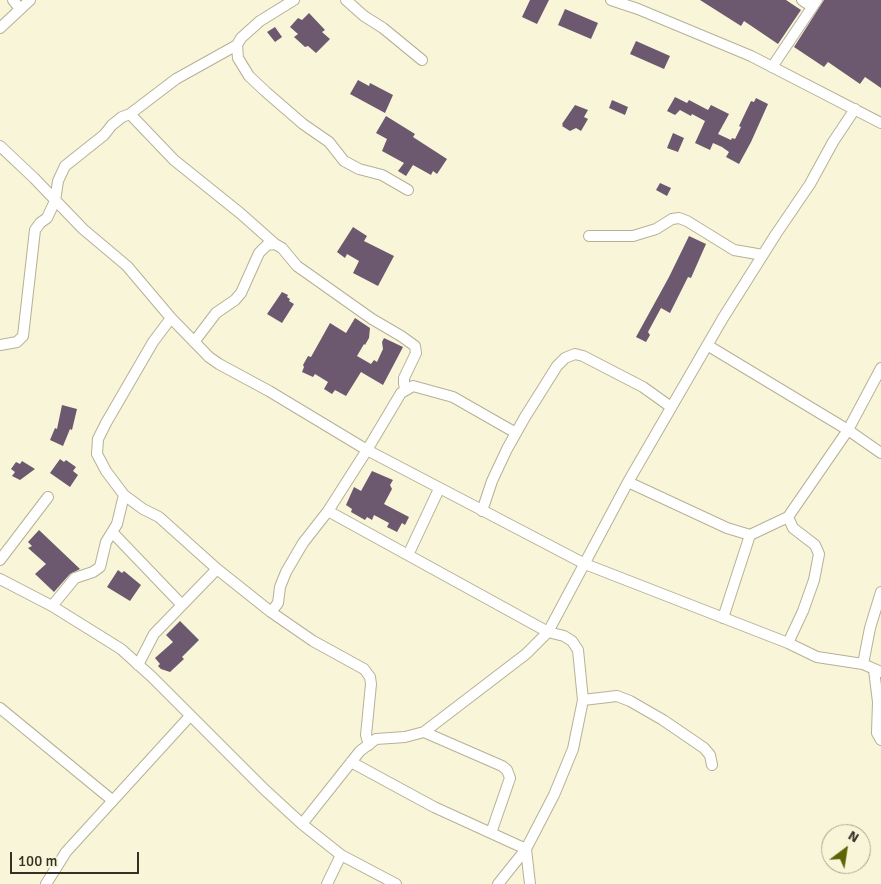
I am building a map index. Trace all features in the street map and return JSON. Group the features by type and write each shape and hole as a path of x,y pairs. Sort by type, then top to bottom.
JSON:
{"street":[{"path":"13,0 20,9"},
{"path":"0,28 30,0"},
{"path":"0,345 16,342 23,336 35,230 47,218 55,201 58,181 64,166 104,135 122,117 130,114 176,79 237,45 241,38 260,21 294,0"},
{"path":"346,0 422,60"},
{"path":"611,0 638,9 752,56 881,123"},
{"path":"772,67 815,4 802,0"},
{"path":"237,45 238,58 249,76 303,124 329,142 344,161 366,171 382,175 408,190"},
{"path":"302,824 360,751 376,739 405,737 424,732 526,654 548,632 628,482 707,345 810,184 833,142 855,109"},
{"path":"130,114 174,160 282,248 297,266 414,346 416,353 404,378 406,390"},
{"path":"0,146 34,178 83,230 127,266 171,318 219,364 269,391 367,450 585,564 817,657 863,664 878,671 876,733 881,740"},
{"path":"589,236 634,236 656,229 672,219 679,218 734,250 763,255"},
{"path":"194,342 216,312 235,300 241,293 259,253 266,245 275,244"},
{"path":"171,318 153,342 106,423 98,439 97,454 106,471 124,495 143,510 159,517 271,612 313,641 361,667 366,672 372,684 366,735 368,745"},
{"path":"707,345 848,430 881,453"},
{"path":"482,511 492,481 516,433 557,366 565,358 574,354 583,356 643,387 671,407"},
{"path":"628,482 727,528 750,535 788,517 848,430 881,368"},
{"path":"271,612 278,603 280,587 286,572 303,542 328,511 401,393 413,386 453,397 516,433"},
{"path":"408,554 439,489"},
{"path":"52,606 75,578 93,572 100,567 106,542 117,524 124,495"},
{"path":"0,560 48,497"},
{"path":"328,511 548,632 564,636 572,641 578,650 583,700 573,749 554,795 526,849 498,884"},
{"path":"788,517 793,528 815,545 819,554 809,596 788,644"},
{"path":"112,532 182,606"},
{"path":"723,618 750,535"},
{"path":"138,665 154,634 218,569"},
{"path":"0,579 52,606 121,649 302,824 341,855 396,884"},
{"path":"863,664 870,628 881,592"},
{"path":"583,700 618,696 630,701 663,720 704,748 710,755 712,765"},
{"path":"0,708 112,800"},
{"path":"46,884 66,852 190,716"},
{"path":"424,732 507,770 510,778 492,833"},
{"path":"351,762 434,807 526,849"},
{"path":"526,849 530,884"},
{"path":"327,884 341,855"}],"building":[{"path":"530,0 549,0 537,24 522,17"},
{"path":"700,0 786,0 801,10 778,44 744,21 741,26"},
{"path":"824,0 881,0 881,88 865,77 860,84 828,62 824,67 794,47"},
{"path":"565,9 598,23 591,39 558,25"},
{"path":"309,13 325,30 322,32 330,39 316,53 308,46 305,47 294,37 298,34 290,27 298,18 302,20"},
{"path":"275,27 282,37 275,42 267,32"},
{"path":"636,41 670,56 664,69 630,54"},
{"path":"358,80 369,86 370,83 393,95 385,113 350,94"},
{"path":"675,97 687,103 689,100 708,110 711,105 729,114 718,134 731,140 732,138 735,139 751,101 754,102 756,98 768,104 739,164 726,157 729,152 722,147 713,143 710,150 695,143 705,121 680,110 675,115 667,111"},
{"path":"612,100 628,107 625,115 609,108"},
{"path":"575,105 588,110 584,117 588,119 581,131 576,128 570,131 562,126"},
{"path":"386,116 415,134 413,137 447,159 437,174 433,171 431,175 413,165 406,176 398,171 404,163 382,151 387,139 376,133"},
{"path":"673,133 684,138 678,152 667,148"},
{"path":"660,183 671,188 667,196 656,190"},
{"path":"353,227 367,236 364,241 394,256 378,286 353,273 359,261 347,254 345,258 337,252"},
{"path":"689,236 706,244 691,278 688,277 670,313 661,308 648,332 650,335 646,342 636,337"},
{"path":"282,292 288,295 289,301 294,304 282,323 267,314"},
{"path":"355,318 370,328 369,338 357,356 371,364 374,360 377,362 383,349 382,342 384,338 403,347 383,385 361,372 346,396 335,390 332,394 324,389 328,382 315,374 313,377 302,372 303,365 308,356 311,357 330,323 346,333"},
{"path":"62,405 77,409 72,430 70,429 63,446 50,440 55,428 57,429"},
{"path":"60,459 64,462 66,460 76,467 73,471 78,475 70,487 50,473"},
{"path":"22,461 35,469 20,480 12,476 15,472 11,469 16,462 20,464"},
{"path":"372,471 393,480 390,485 392,489 384,504 409,517 405,525 402,523 397,532 387,527 389,523 374,515 372,520 367,517 365,520 351,512 352,509 346,505 354,487 361,491"},
{"path":"39,530 80,569 70,574 54,592 35,574 46,564 28,548 32,546 28,542"},
{"path":"118,570 122,573 124,571 141,585 130,601 107,587"},
{"path":"180,621 199,640 182,657 184,659 170,672 161,669 158,666 160,664 155,658 173,642 166,635"}]}
